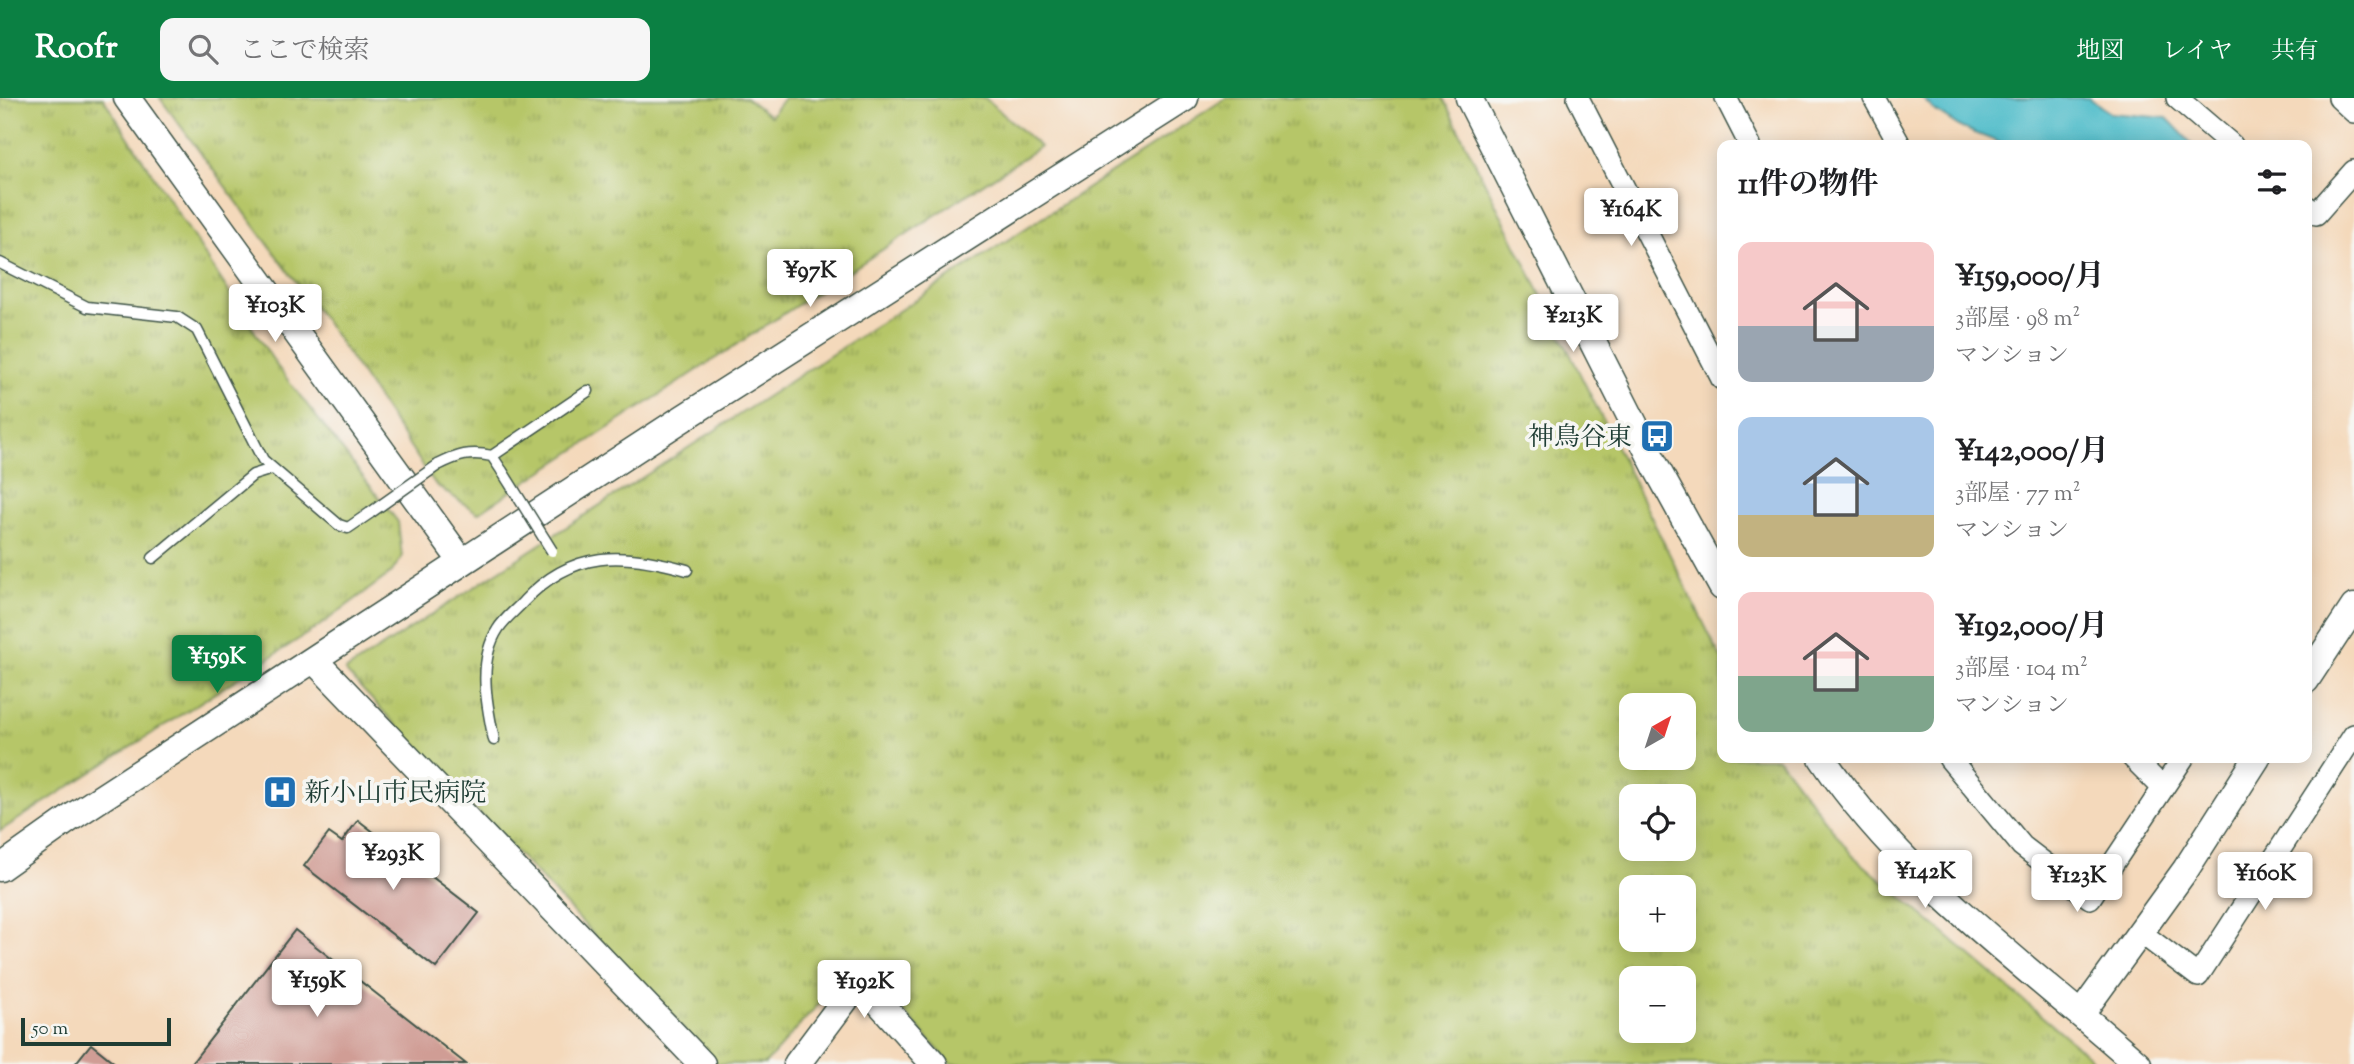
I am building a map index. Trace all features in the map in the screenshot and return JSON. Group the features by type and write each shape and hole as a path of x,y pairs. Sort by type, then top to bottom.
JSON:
{"street":[{"path":"127,98 462,562"},
{"path":"0,868 72,817 462,562 1185,98"},
{"path":"1469,98 1657,469 1717,578"},
{"path":"1578,98 1717,369"},
{"path":"1726,98 1747,140"},
{"path":"1874,98 1897,140"},
{"path":"2176,98 2226,140"},
{"path":"2339,98 2354,112"},
{"path":"2312,211 2316,214 2354,172"},
{"path":"2312,671 2354,607"},
{"path":"314,660 702,1064"},
{"path":"2140,932 2198,976 2354,735"},
{"path":"1826,763 1866,817 1931,884 2138,1064"},
{"path":"1953,763 2022,846 2091,898 2180,763"},
{"path":"2138,763 2163,788"},
{"path":"2081,1014 2186,869 2254,763"},
{"path":"797,1064 848,996 859,988 867,989 934,1064"}],"lane":[{"path":"0,263 87,307 177,317 197,330 263,460 338,526 348,528 438,465 461,454 492,456 588,391"},
{"path":"492,456 562,569"},
{"path":"153,558 253,475 272,469"},
{"path":"494,740 485,697 488,660 497,630 534,591 562,569 612,558 645,558 687,570"}],"green space":[{"path":"0,98 103,98 277,366 398,522 402,557 391,573 319,626 0,831"},
{"path":"160,98 746,98 770,116 784,98 985,98 1040,147 478,513 436,485 333,332"},
{"path":"1226,98 1443,98 1717,650 1717,763 1782,763 1852,855 2098,1064 951,1064 866,970 850,969 765,1064 716,1064 345,671"}],"water":[{"path":"1922,98 2088,98 2111,113 2167,118 2188,140 1993,140 1962,128 1934,110"}],"building":[{"path":"358,820 479,913 436,968 304,866 329,833 342,842"},
{"path":"295,930 466,1064 191,1064"},
{"path":"91,1044 116,1064 75,1064"}],"place":[{"name":"神鳥谷東","path":"1657,436"},
{"name":"新小山市民病院","path":"280,792"}]}
